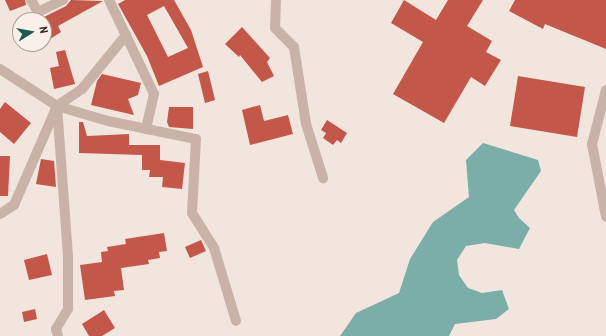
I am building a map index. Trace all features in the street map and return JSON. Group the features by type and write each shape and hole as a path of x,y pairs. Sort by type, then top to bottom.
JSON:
{"street":[{"path":"31,0 38,12 63,0"},
{"path":"109,0 154,94 146,129"},
{"path":"276,0 275,28 294,47 306,124 323,178"},
{"path":"0,214 14,205 57,106 82,89 126,35"},
{"path":"0,69 57,106 146,129 196,139 192,213 214,248 236,321"},
{"path":"606,90 592,144 606,217"},
{"path":"57,106 68,256 68,309 56,329 58,336"}],"water":[{"path":"483,143 538,160 541,171 514,210 519,218 530,228 519,249 485,243 466,246 457,260 459,275 468,288 482,293 502,290 509,309 496,319 455,324 449,336 340,336 356,313 399,293 410,259 433,222 469,197 466,160"}],"building":[{"path":"5,0 25,0 26,5 10,11"},
{"path":"71,0 103,1 58,26 61,32 52,38 52,13 66,6"},
{"path":"125,0 174,0 191,30 203,67 159,86 147,56 118,4","holes":["164,6 188,48 168,57 147,15"]},
{"path":"404,0 436,20 448,0 483,0 467,26 492,41 486,52 501,60 485,86 471,77 444,123 393,94 423,42 391,23"},
{"path":"515,0 606,0 606,49 545,24 543,29 509,11"},
{"path":"242,27 270,58 267,62 274,76 262,82 240,55 239,57 225,44"},
{"path":"65,50 75,84 54,89 50,68 59,66 56,52"},
{"path":"208,71 215,100 205,103 198,74"},
{"path":"102,74 141,83 138,95 128,99 134,115 91,105 97,81"},
{"path":"518,76 585,87 577,137 510,126"},
{"path":"5,102 31,123 14,144 0,132 0,109"},
{"path":"260,105 264,121 288,115 293,134 250,145 242,110"},
{"path":"169,107 193,107 193,129 169,127 167,122"},
{"path":"327,120 347,133 341,143 337,140 333,145 323,138 326,133 321,130"},
{"path":"79,122 83,122 87,136 129,134 129,145 160,145 160,160 185,163 182,189 162,187 163,177 149,177 150,170 142,170 142,155 79,153"},
{"path":"0,156 10,156 8,196 0,196"},
{"path":"41,159 54,161 56,187 36,184"},
{"path":"164,233 167,251 159,252 160,258 148,260 149,264 121,268 124,290 114,291 115,296 85,300 80,265 102,262 101,252 108,251 107,247 126,244 125,239"},
{"path":"201,240 206,251 190,258 185,247"},
{"path":"47,254 52,275 29,280 24,260"},
{"path":"35,309 37,319 24,322 22,312"},
{"path":"104,310 115,328 102,336 89,336 82,324"}]}
